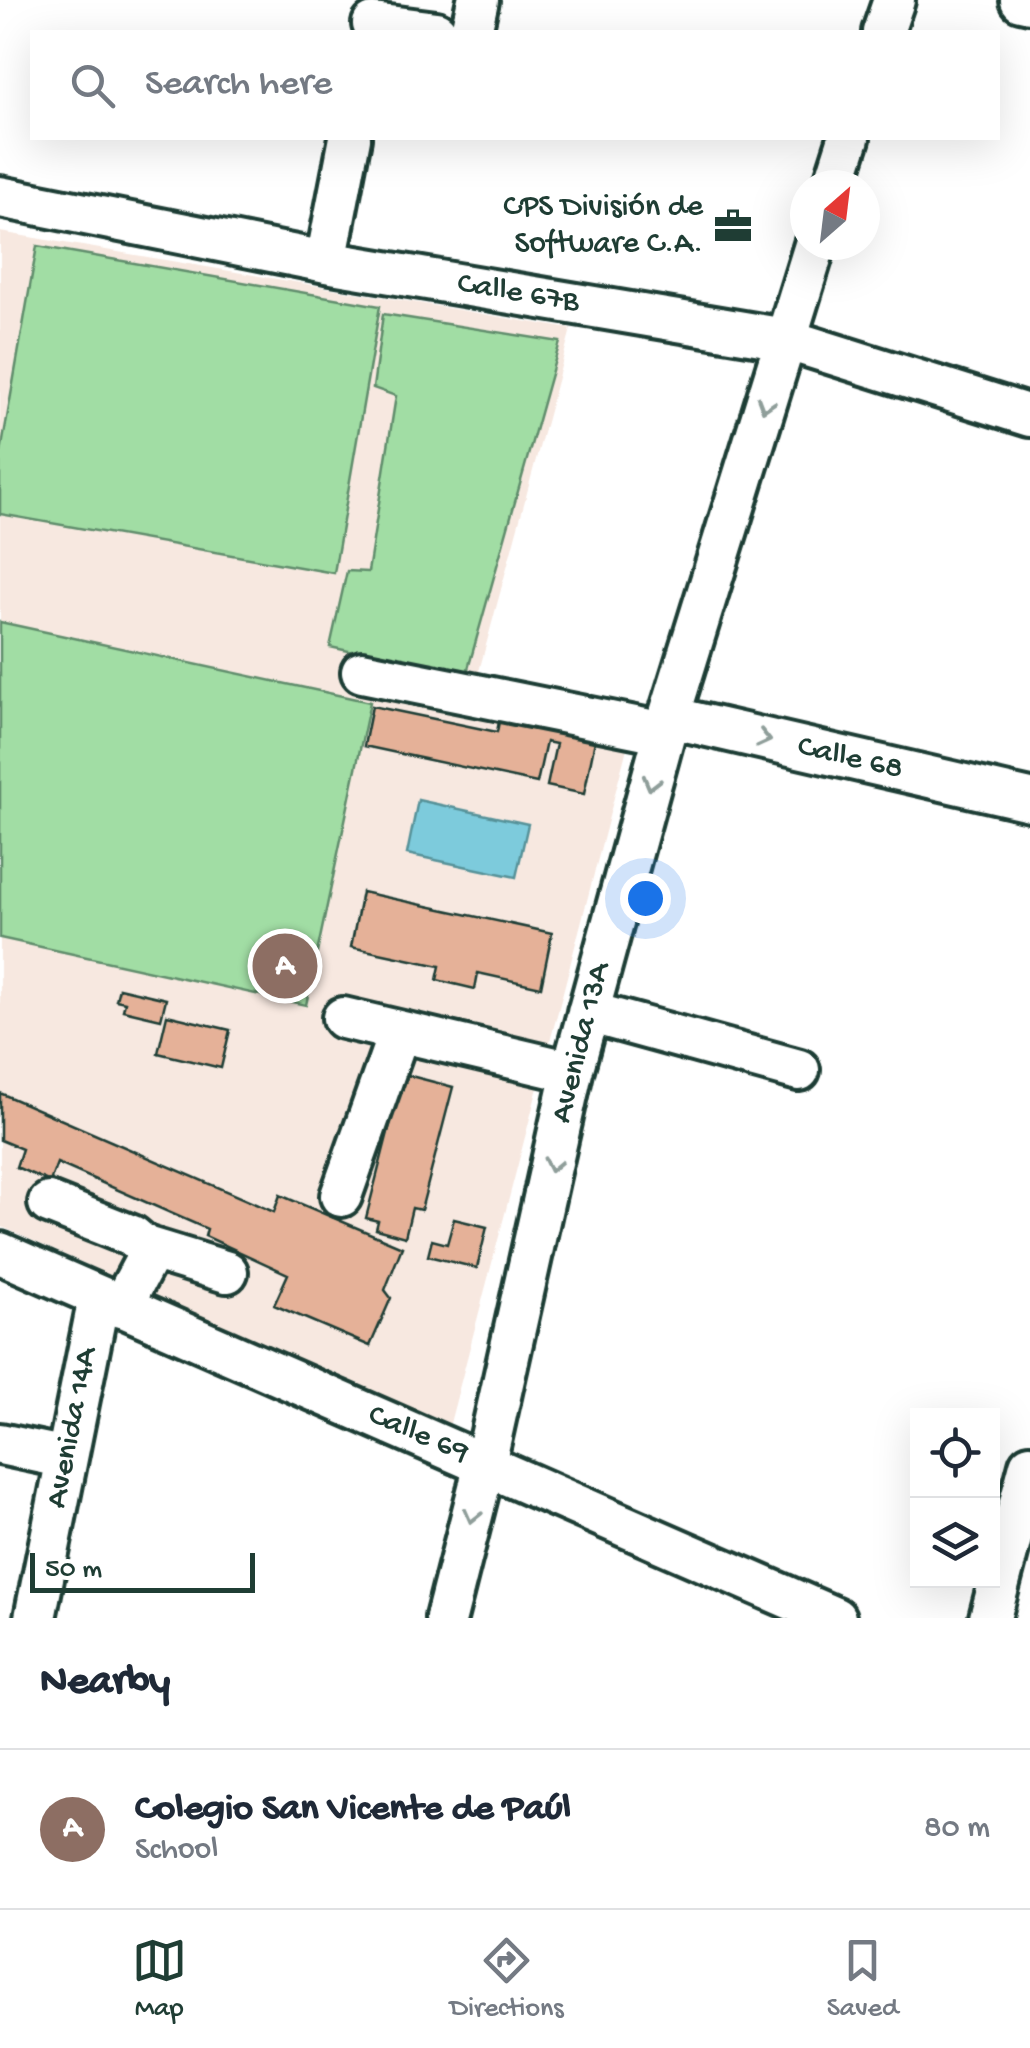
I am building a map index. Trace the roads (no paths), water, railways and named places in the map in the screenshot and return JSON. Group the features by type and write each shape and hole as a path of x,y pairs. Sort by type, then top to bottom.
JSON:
{"street":[{"path":"471,30 478,0"},
{"path":"884,30 894,0"},
{"path":"1021,0 1030,2"},
{"path":"373,19 426,30"},
{"path":"326,262 350,140"},
{"path":"839,170 849,140"},
{"name":"Calle 67B","path":"0,197 326,262 785,338 1030,416"},
{"name":"Avenida 13A","path":"446,1618 588,1012 667,725 810,260"},
{"name":"Calle 68","path":"362,672 667,725 1030,800"},
{"path":"588,1012 799,1070"},
{"path":"343,1018 572,1072"},
{"path":"341,1196 399,1032"},
{"path":"49,1204 132,1236 145,1248 227,1272"},
{"name":"Avenida 14A","path":"36,1618 67,1458 110,1302 145,1262 145,1248"},
{"name":"Calle 69","path":"0,1254 835,1618"},
{"path":"0,1444 67,1458"},
{"path":"990,1618 1030,1465"}],"water":[{"path":"418,800 528,824 516,877 407,854"}],"place":[{"name":"CPS División de Software C.A.","path":"733,226"},
{"name":"Colegio San Vicente de Paúl","path":"285,966"}]}
